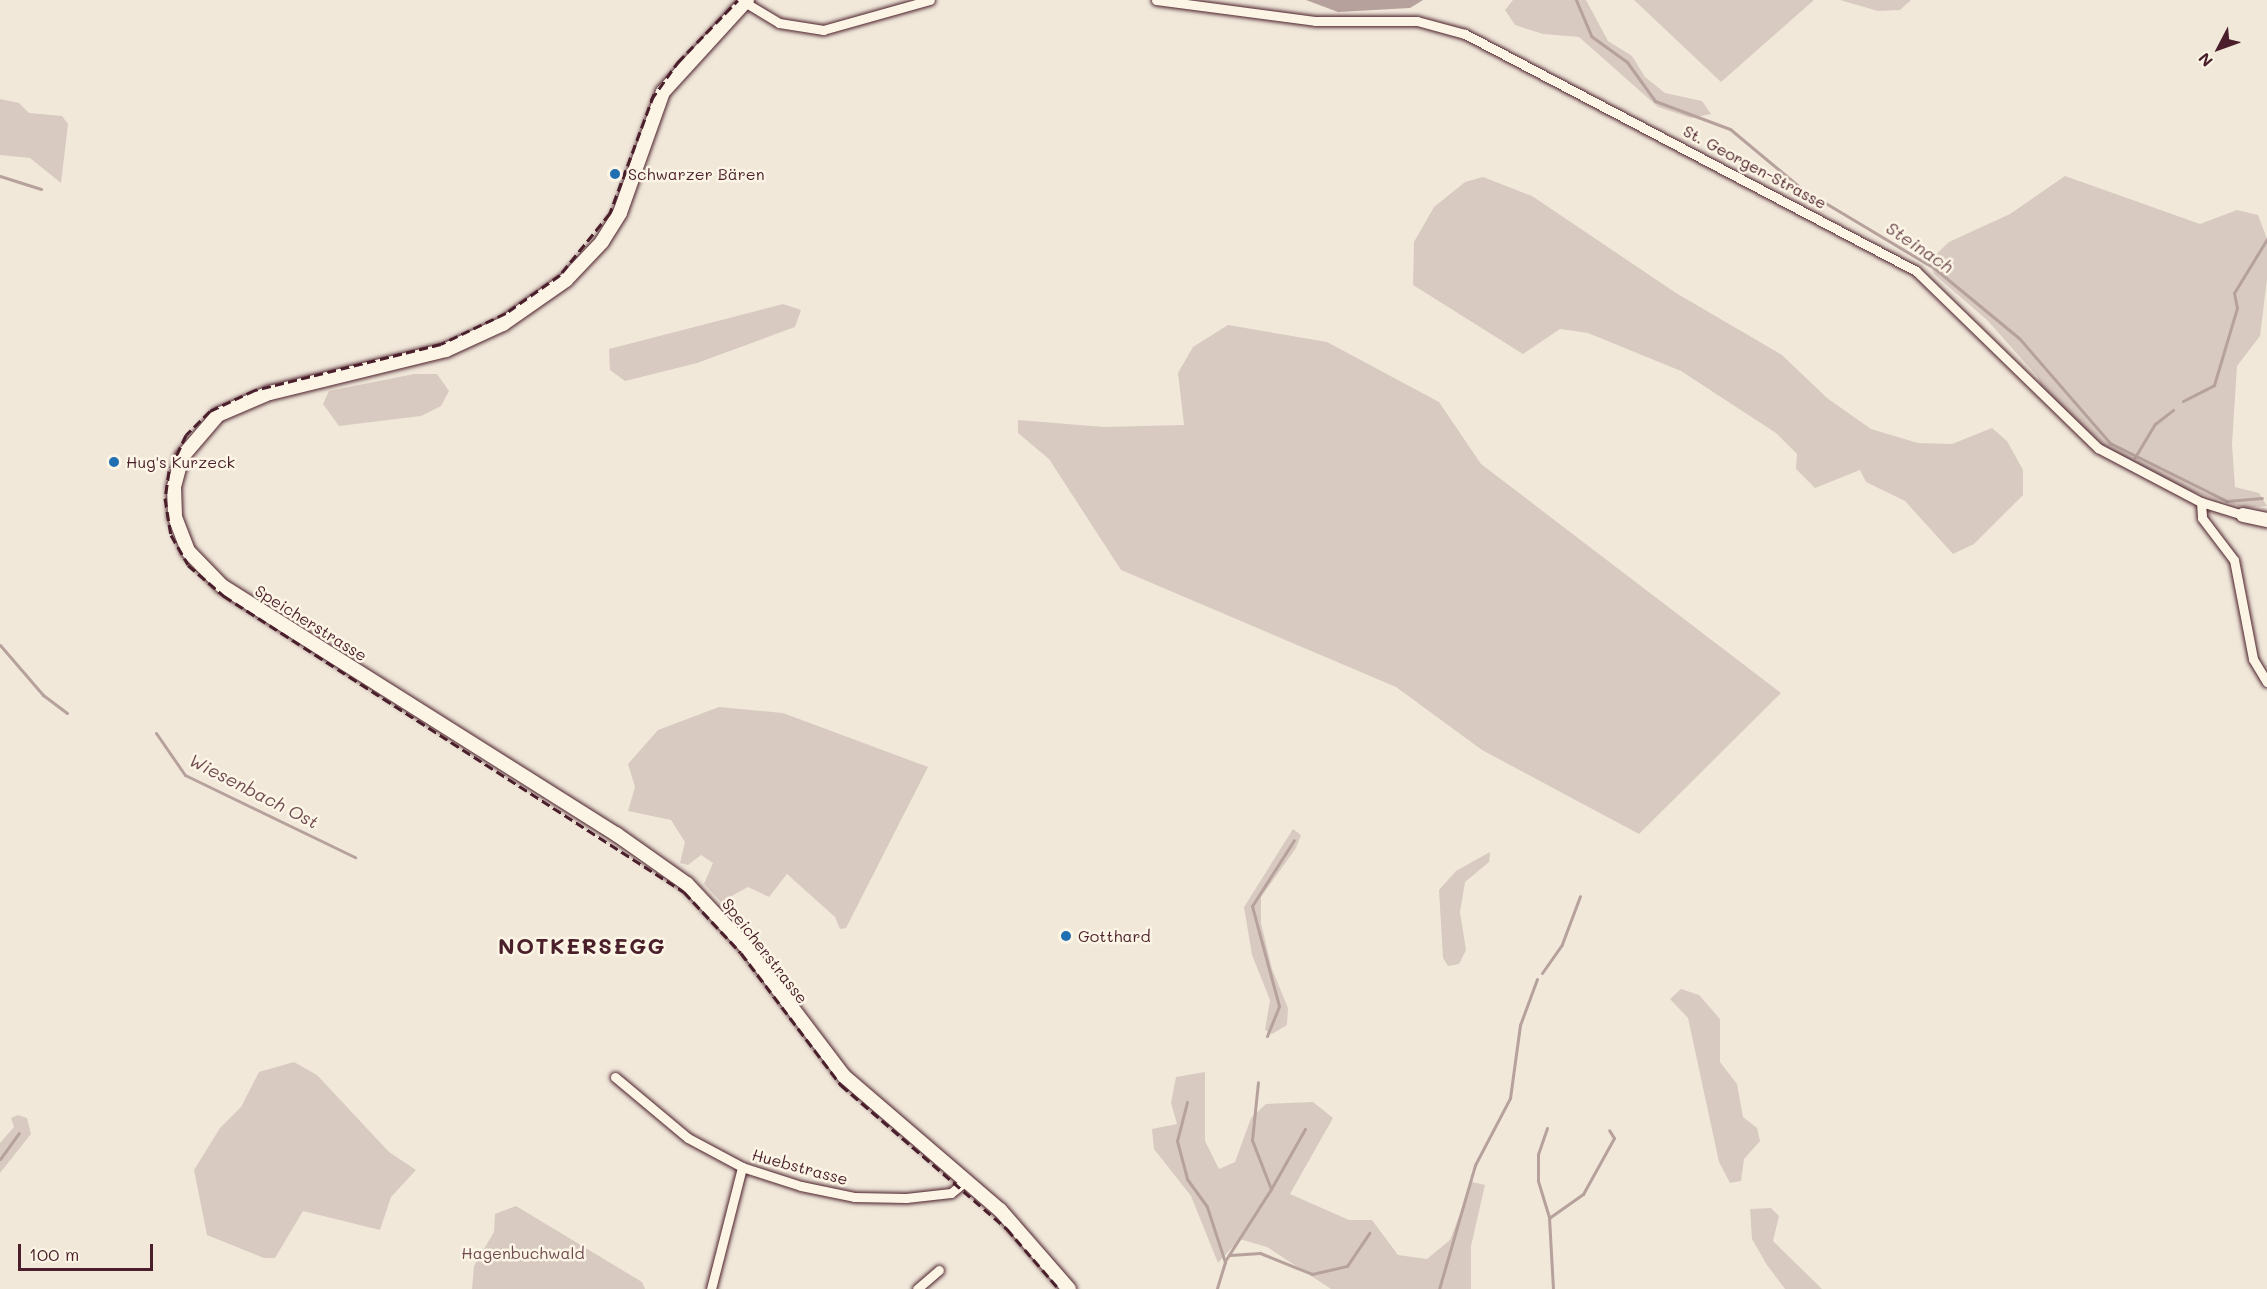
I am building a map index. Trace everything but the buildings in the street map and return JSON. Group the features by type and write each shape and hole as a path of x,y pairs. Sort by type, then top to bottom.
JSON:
{"main road":[{"name":"Speicherstrasse","path":"746,1 663,92 620,213 602,242 566,280 509,321 446,350 269,393 218,415 198,433 182,457 174,487 175,518 194,559 227,589 616,834 687,885 746,947 844,1076 1012,1221 1069,1289"},
{"name":"St. Georgen-Strasse","path":"2243,514 2267,520"}],"street":[{"path":"746,1 779,23 823,30 930,0"},
{"name":"St. Georgen-Strasse","path":"1155,0 1315,21 1412,20 1465,34 1916,271 2088,440 2201,502 2243,514"},
{"path":"2201,502 2202,518 2234,560 2253,659 2267,682"},
{"name":"Huebstrasse","path":"615,1077 688,1138 742,1167 854,1197 939,1194 966,1181"},
{"path":"711,1289 742,1167"},
{"path":"917,1289 939,1270"}],"green space":[{"path":"1513,0 1586,0 1608,41 1632,56 1645,77 1665,93 1702,101 1711,114 1691,118 1658,107 1579,37 1543,34 1515,25 1505,10"},
{"path":"1634,0 1814,0 1721,82"},
{"path":"1840,0 1911,0 1900,10 1878,11"},
{"path":"0,99 19,103 29,113 62,116 68,124 61,183 30,158 0,155"},
{"path":"2065,176 2200,224 2237,210 2258,215 2267,239 2267,279 2260,336 2237,366 2232,444 2235,487 2259,493 2267,506 2245,508 2188,490 2107,448 2044,392 2037,376 1987,320 1934,274 1929,261 1949,242 2010,214"},
{"path":"1483,177 1532,196 1676,293 1782,355 1827,398 1871,429 1918,443 1952,444 1992,428 2007,441 2023,470 2023,495 1974,544 1953,554 1905,501 1866,482 1860,470 1815,488 1796,469 1797,454 1776,433 1681,371 1588,333 1560,329 1523,354 1413,285 1414,242 1434,207 1465,182"},
{"path":"783,304 801,310 795,327 697,363 625,381 610,370 609,349"},
{"path":"1228,325 1327,342 1439,402 1481,464 1781,693 1639,834 1482,750 1396,687 1121,570 1049,459 1018,433 1018,420 1104,427 1184,425 1178,373 1193,347"},
{"path":"414,374 437,374 449,391 441,406 421,416 339,426 323,404 329,391"},
{"path":"719,707 783,713 928,767 846,928 840,929 835,917 787,874 769,897 748,887 721,902 704,884 713,863 701,855 688,865 680,863 685,842 671,820 628,811 635,787 628,764 658,730"},
{"path":"1293,829 1301,835 1296,848 1261,897 1261,923 1272,969 1288,1008 1287,1025 1272,1034 1265,1030 1270,1000 1252,955 1244,907"},
{"path":"1490,852 1489,862 1465,882 1460,912 1466,950 1459,964 1448,966 1443,958 1439,890 1456,871"},
{"path":"1681,989 1699,995 1720,1019 1720,1062 1737,1084 1743,1117 1757,1128 1760,1141 1744,1159 1741,1181 1730,1183 1719,1162 1688,1018 1670,999"},
{"path":"294,1062 317,1075 389,1152 416,1170 391,1197 380,1230 303,1211 275,1258 264,1258 207,1235 194,1170 220,1128 241,1107 259,1072"},
{"path":"1205,1072 1205,1141 1219,1169 1235,1162 1251,1118 1266,1104 1313,1102 1333,1118 1290,1194 1349,1220 1372,1220 1398,1255 1427,1259 1450,1240 1472,1182 1485,1185 1471,1246 1471,1289 1331,1289 1267,1247 1240,1239 1218,1263 1191,1196 1154,1149 1152,1129 1177,1124 1171,1103 1176,1077"},
{"path":"18,1115 27,1118 31,1134 0,1173 0,1143 14,1127 11,1118"},
{"name":"Hagenbuchwald","path":"516,1206 642,1282 645,1289 472,1289 474,1266 494,1232 495,1214"},
{"path":"1771,1208 1779,1216 1773,1241 1822,1289 1785,1289 1767,1265 1752,1239 1750,1209"}],"shaded area":[{"path":"1306,0 1423,0 1410,8 1338,12"}],"waterway":[{"name":"Steinach","path":"1576,0 1591,36 1627,62 1655,101 1730,129 1802,189 1934,268 2019,338 2110,443 2227,501 2262,498"},
{"path":"0,176 41,189"},
{"path":"2183,401 2214,385 2237,308 2234,293 2267,239"},
{"path":"2135,457 2155,424 2173,410"},
{"path":"0,645 43,695 67,713"},
{"name":"Wiesenbach Ost","path":"156,733 185,775 355,857"},
{"path":"1267,1036 1279,1006 1252,906 1294,840"},
{"path":"1542,973 1562,944 1580,896"},
{"path":"1439,1289 1475,1165 1510,1098 1520,1025 1537,979"},
{"path":"1225,1261 1271,1189 1252,1140 1258,1082"},
{"path":"1187,1102 1177,1141 1187,1179 1207,1207 1225,1262 1217,1289"},
{"path":"1547,1128 1538,1154 1538,1181 1549,1218"},
{"path":"1271,1189 1305,1129"},
{"path":"1553,1289 1549,1218 1583,1194 1614,1138 1609,1130"},
{"path":"0,1159 19,1133"},
{"path":"1230,1255 1260,1253 1312,1274 1347,1266 1369,1233"}],"railway":[{"path":"651,100 678,62 738,0"},
{"path":"654,94 610,213 560,275 506,313 441,344 255,390 210,411 186,435 169,471 165,498 171,535 188,565 224,596 684,892 741,953 841,1085 1007,1229 1059,1289"}],"place":[{"name":"Schwarzer Bären","path":"615,174"},
{"name":"Hug's Kurzeck","path":"114,462"},
{"name":"Gotthard","path":"1066,936"}],"district":[{"name":"NOTKERSEGG","path":"582,946"}]}
